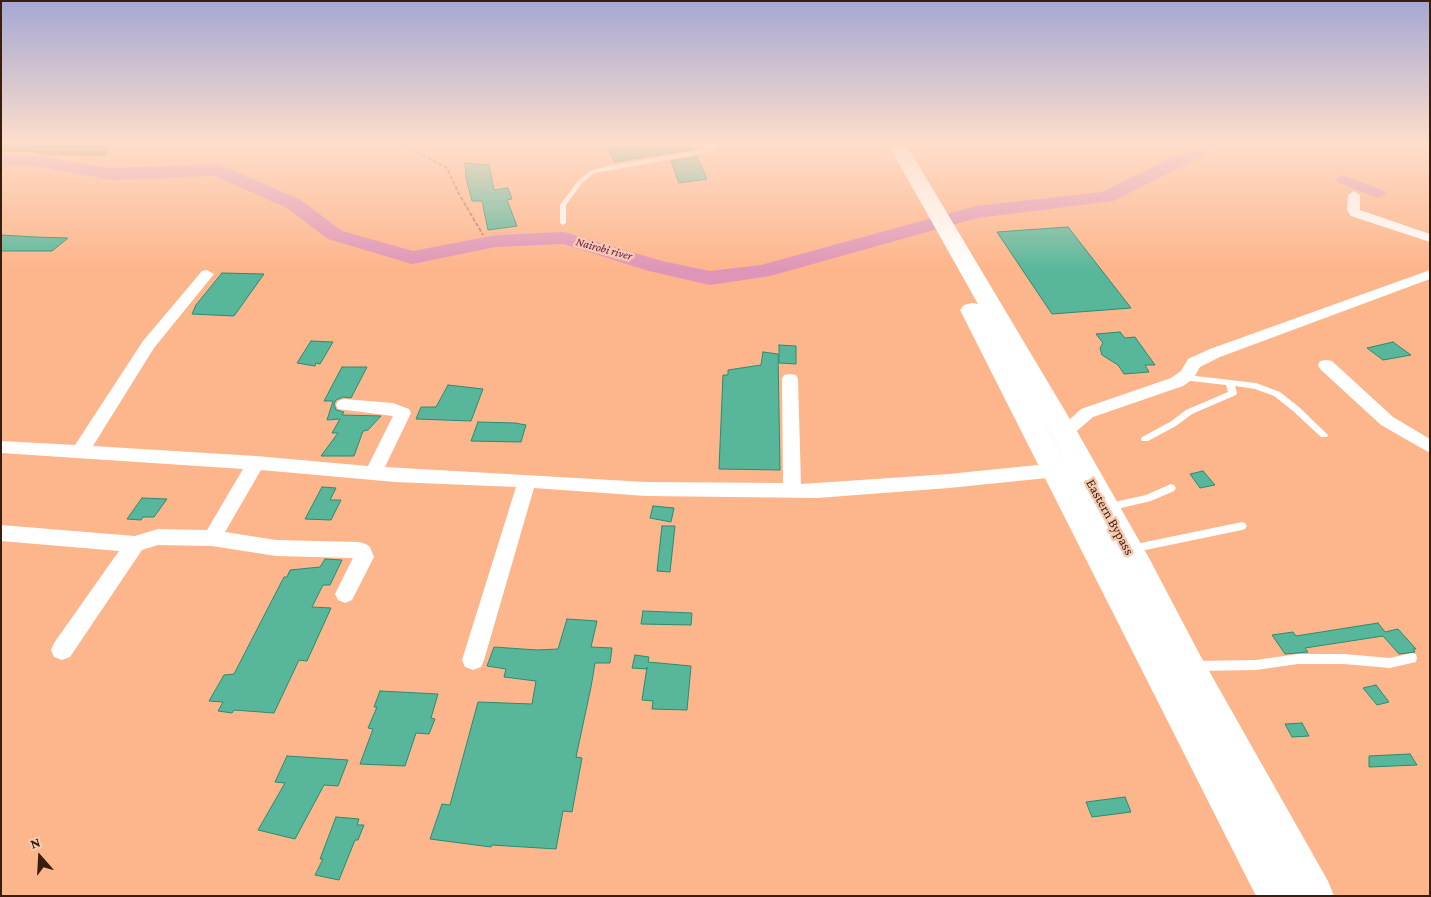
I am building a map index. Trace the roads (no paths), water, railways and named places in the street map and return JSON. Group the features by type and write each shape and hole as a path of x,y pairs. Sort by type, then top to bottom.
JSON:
{"main road":[{"name":"Eastern Bypass","path":"911,186 948,248 1064,433 1129,550 1188,666 1313,896"},
{"name":"Eastern Bypass","path":"916,186 924,205"},
{"name":"Eastern Bypass","path":"948,248 1057,470 1278,896"}],"street":[{"path":"1354,195 1355,213 1430,238"},
{"path":"80,452 148,345 207,274"},
{"path":"1064,433 1087,413 1177,382 1187,375 1194,363 1215,353 1430,274"},
{"path":"1326,365 1387,420 1430,447"},
{"path":"790,379 792,490"},
{"path":"344,405 393,409 403,413 374,472"},
{"path":"1,447 646,489 817,491 949,481 1057,470"},
{"path":"212,538 256,463"},
{"path":"473,660 527,481"},
{"path":"1,534 135,544 158,537 212,538 276,548 359,550 363,553 364,558 345,594"},
{"path":"62,650 135,544"}],"lane":[{"path":"563,223 563,205 577,186"},
{"path":"1187,375 1194,379 1256,386 1277,394 1296,408 1324,435"},
{"path":"1145,438 1173,424 1190,412 1233,393 1230,384"},
{"path":"1105,507 1148,498 1172,488"},
{"path":"1129,550 1242,526"},
{"path":"1188,666 1256,665 1298,659 1344,659 1390,663 1412,658"}],"waterway":[{"name":"Nairobi river","path":"253,186 294,204 335,235 412,258 496,241 564,238 657,266 710,278 762,271 976,212 1106,197 1129,186"}]}
